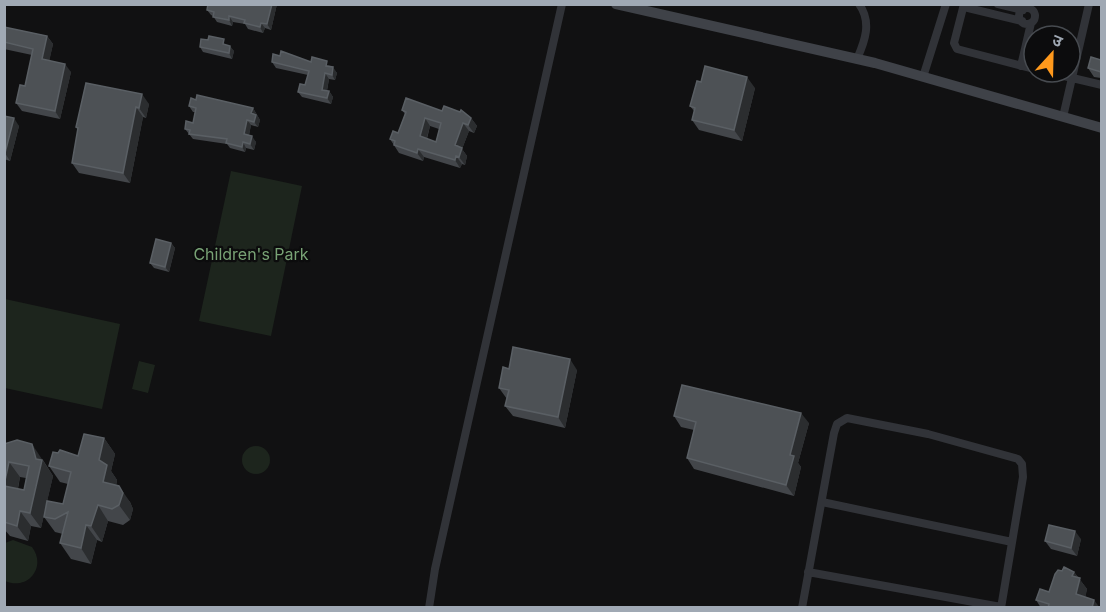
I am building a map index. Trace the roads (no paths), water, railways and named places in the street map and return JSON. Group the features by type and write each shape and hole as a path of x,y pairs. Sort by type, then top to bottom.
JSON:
{"street":[{"path":"429,608 520,185 562,4"},
{"path":"616,4 857,59 1101,128"},
{"path":"857,59 867,33 863,11 859,4"},
{"path":"923,77 946,4"},
{"path":"998,4 1030,8"},
{"path":"1082,33 1089,4"},
{"path":"1026,22 1021,66 955,47 964,6 1026,22 1035,17 1030,8"},
{"path":"1026,22 1020,16 1030,8"},
{"path":"1082,81 1101,86"},
{"path":"1063,117 1070,84"},
{"path":"802,608 808,572 837,424 847,418 864,420 1018,459 1022,464 1023,477 1000,607 808,572"},
{"path":"822,502 1012,542"}],"park label":[{"name":"Children's Park","path":"251,254"}]}
